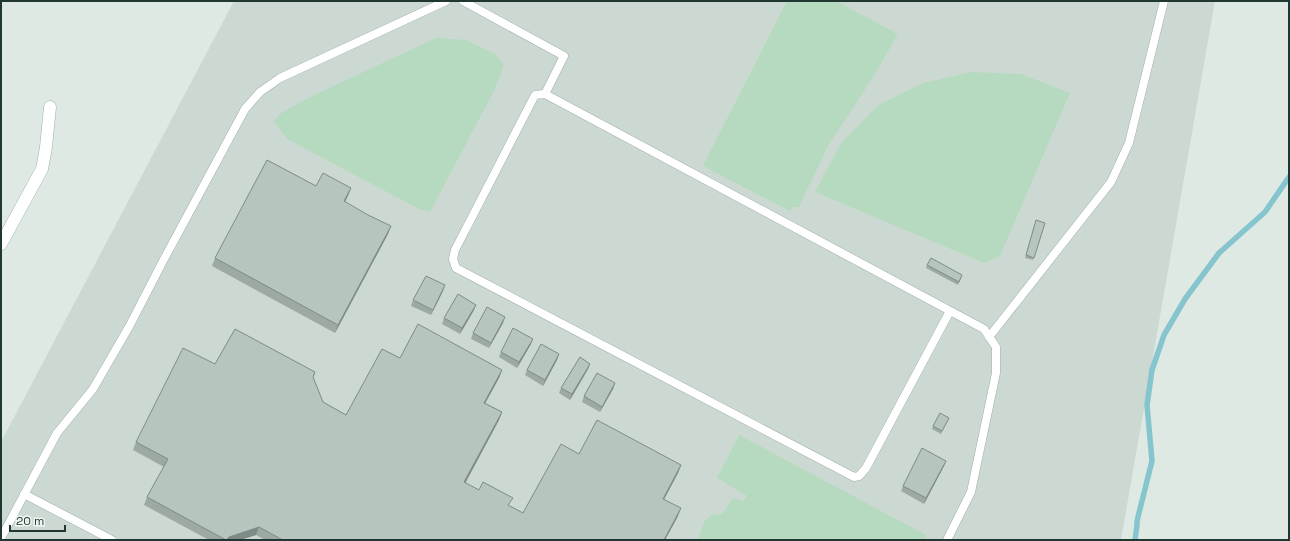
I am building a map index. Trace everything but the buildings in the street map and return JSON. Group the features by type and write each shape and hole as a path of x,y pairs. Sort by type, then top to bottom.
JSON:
{"street":[{"path":"1,244 4,230 42,169 50,107"}],"lane":[{"path":"1,538 57,433 93,389 245,109 260,92 280,78 446,1"},
{"path":"463,1 564,56 545,94"},
{"path":"989,337 1111,182 1129,143 1164,1"},
{"path":"947,540 971,492 996,373 996,347 984,329 545,94 535,95 455,250 454,259 456,268 854,477 859,476 866,468 950,311"},
{"path":"24,494 112,540"}],"shaded area":[{"path":"234,1 1215,1 1121,540 1,540 1,442"}],"green space":[{"path":"787,1 836,1 898,34 872,79 829,144 799,207 793,207 790,211 703,166"},
{"path":"436,38 466,40 495,54 504,65 495,89 430,212 419,209 287,139 274,121 281,113 312,96"},
{"path":"972,72 1021,74 1070,93 1000,256 984,263 815,192 841,143 877,106 923,83"},
{"path":"739,435 926,535 924,540 699,540 704,522 711,515 722,514 733,498 743,501 747,496 717,478"}],"waterway":[{"path":"1135,540 1137,521 1152,461 1147,405 1152,370 1164,335 1185,299 1219,253 1265,212 1289,177"}]}
